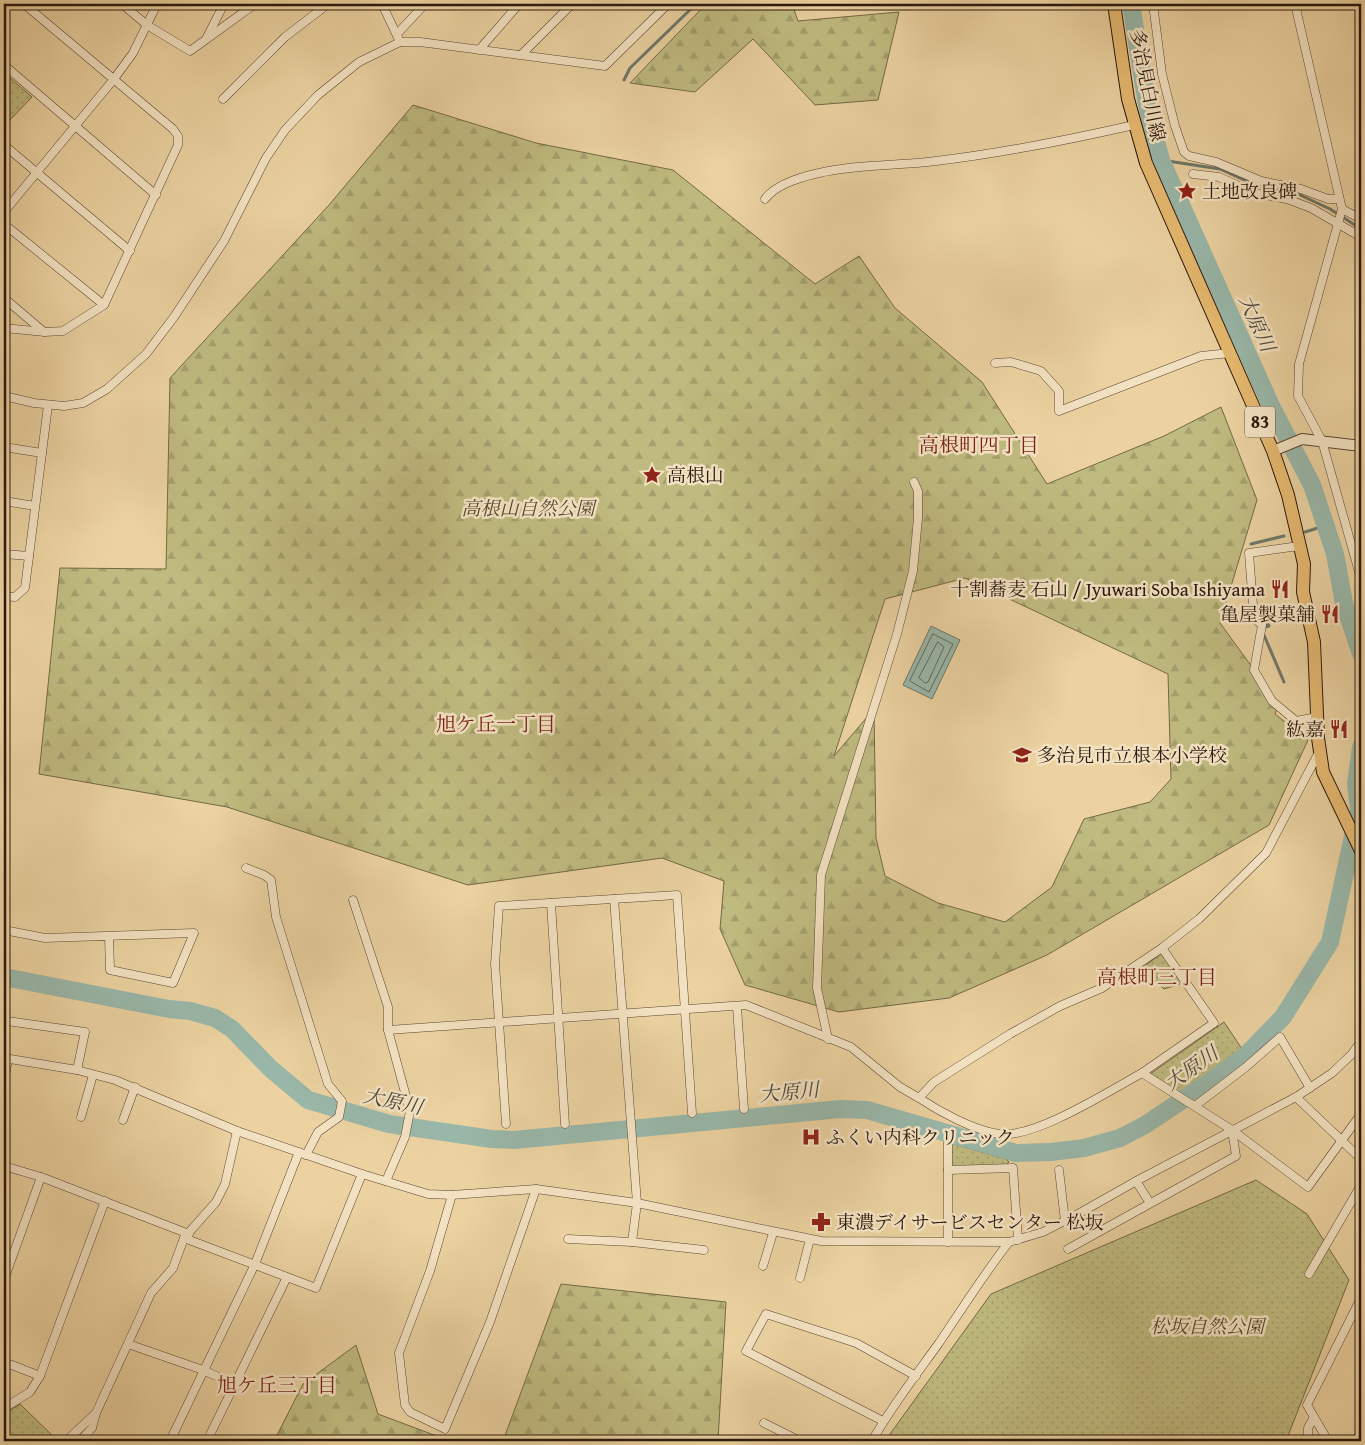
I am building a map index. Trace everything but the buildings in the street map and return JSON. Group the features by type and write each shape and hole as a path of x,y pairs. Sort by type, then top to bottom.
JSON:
{"main road":[{"name":"多治見白川線","path":"1114,4 1128,99 1146,163 1230,353 1277,448 1304,564 1304,592 1314,642 1317,717 1323,772 1361,851"}],"street":[{"path":"4,328 45,332 63,331 104,305 178,145 178,136 174,129 24,4"},
{"path":"122,4 147,25 190,51 255,4"},
{"path":"4,212 114,79 133,53 157,4"},
{"path":"206,39 224,4"},
{"path":"223,99 285,37 328,4"},
{"path":"382,4 398,38"},
{"path":"4,396 48,405 83,403 107,389 146,354 174,317 224,241 266,158 285,130 340,75 398,38 425,4"},
{"path":"479,50 519,4"},
{"path":"521,55 572,4"},
{"path":"398,38 605,66 668,4"},
{"path":"1153,4 1162,74 1175,126 1184,152 1188,156 1216,162 1261,181 1301,189 1328,199 1339,199"},
{"path":"1295,4 1339,199 1340,216 1299,364 1298,396 1322,440 1361,579"},
{"path":"4,65 156,195"},
{"path":"765,199 769,194 792,181 818,173 935,161 1025,149 1134,125"},
{"path":"4,145 130,251"},
{"path":"1193,174 1219,177 1254,192 1287,199 1340,216 1361,219"},
{"path":"1340,216 1361,237"},
{"path":"4,224 104,305"},
{"path":"4,298 45,332"},
{"path":"994,363 1011,362 1041,371 1059,391 1059,412 1201,356 1230,353"},
{"path":"4,596 15,597 24,588 48,405"},
{"path":"1277,448 1302,438 1361,446"},
{"path":"4,447 42,453"},
{"path":"828,1039 817,988 821,875 897,634 913,571 918,518 918,491 914,482"},
{"path":"4,501 35,506"},
{"path":"1299,546 1248,553 1254,618 1262,625 1254,670 1272,701 1296,721 1317,717"},
{"path":"4,554 29,556"},
{"path":"919,1098 934,1082 1010,1034 1060,1006 1102,988 1162,948 1205,914 1266,853 1320,752"},
{"path":"170,1441 255,1264 303,1153 318,1132 339,1117 342,1101 328,1084 276,917 272,880 264,874 246,868"},
{"path":"506,1124 495,964 499,906 677,895 692,1113"},
{"path":"614,899 637,1203 632,1242"},
{"path":"353,900 388,1007 388,1030 410,1111 405,1138 386,1181"},
{"path":"551,903 564,1124"},
{"path":"4,930 45,938 194,933 173,983 110,970 108,936"},
{"path":"388,1030 746,1005 851,1047 900,1087 942,1114 1000,1134 1032,1131 1142,1074 1214,1023 1162,948"},
{"path":"737,1007 744,1109"},
{"path":"7,1021 85,1032 77,1070"},
{"path":"1195,1106 1246,1067 1280,1037 1310,1088"},
{"path":"4,1082 6,1059 93,1074 135,1087 236,1131 362,1174 428,1194 452,1195 536,1189 637,1203 810,1240 844,1243 1009,1242 1044,1232 1136,1181 1296,1097 1332,1074 1360,1047"},
{"path":"81,1117 93,1074"},
{"path":"1142,1074 1232,1130 1308,1187 1340,1140 1361,1114"},
{"path":"123,1120 135,1087"},
{"path":"1296,1097 1361,1159"},
{"path":"1068,1249 1236,1156 1232,1130"},
{"path":"80,1441 92,1428 96,1413 150,1293 172,1268 187,1236 216,1202 225,1184 236,1131"},
{"path":"948,1143 948,1242"},
{"path":"4,1166 105,1201 316,1288 362,1174"},
{"path":"948,1170 1014,1168 1018,1240"},
{"path":"1059,1170 1065,1221"},
{"path":"4,1280 40,1177"},
{"path":"1136,1181 1150,1203"},
{"path":"1309,1274 1361,1185"},
{"path":"452,1195 430,1271 399,1353 405,1405 410,1412 445,1429 490,1322 536,1189"},
{"path":"4,1408 30,1392 40,1376 105,1201"},
{"path":"763,1266 773,1232"},
{"path":"568,1239 632,1242 704,1250"},
{"path":"800,1278 810,1240"},
{"path":"872,1441 883,1421 958,1316 979,1281 1009,1242"},
{"path":"207,1441 236,1385 287,1277"},
{"path":"1328,1441 1307,1408 1308,1401 1361,1298"},
{"path":"883,1421 746,1351 766,1314 856,1343 916,1376"},
{"path":"128,1344 203,1370 236,1385"},
{"path":"4,1362 40,1376"},
{"path":"66,1441 96,1413"},
{"path":"1308,1441 1308,1428 1314,1417"},
{"path":"764,1423 800,1441"}],"green space":[{"path":"706,4 792,4 798,21 899,12 878,100 815,105 753,39 695,92 630,83"},
{"path":"4,73 32,97 4,126"},
{"name":"高根山自然公園","path":"413,105 536,143 673,170 815,284 859,256 895,308 982,382 1047,484 1164,436 1221,407 1257,500 1220,623 1279,704 1275,714 1308,740 1269,825 1047,955 949,998 839,1012 745,985 720,929 724,881 662,858 468,885 227,807 39,774 60,568 166,569 170,378 329,205","holes":["965,578 1168,674 1171,779 1150,802 1084,819 1052,887 1005,922 938,903 885,876 876,838 874,709 834,756 885,599"]},
{"path":"1162,953 1183,983 1164,989 1142,968"},
{"path":"1224,1022 1242,1049 1182,1094 1150,1074"},
{"path":"950,1143 1006,1159 1009,1162 1006,1165 954,1168 950,1164"},
{"name":"松坂自然公園","path":"1256,1180 1307,1214 1349,1280 1286,1441 885,1441 991,1294"},
{"path":"561,1284 726,1302 718,1441 503,1441"},
{"path":"356,1345 378,1414 450,1441 274,1441 303,1384"},
{"path":"20,1404 56,1441 4,1441 4,1414"}],"water":[{"path":"931,626 960,640 932,699 903,685"}],"waterway":[{"path":"624,80 630,68 696,4"},
{"name":"大原川","path":"1131,4 1148,111 1161,160 1272,408 1312,485 1335,554 1344,603 1361,654"},
{"path":"1161,160 1220,169 1255,185 1298,194 1330,209 1361,229"},
{"path":"1305,532 1324,526"},
{"path":"1251,544 1284,536"},
{"path":"1257,610 1269,626 1261,628 1284,682"},
{"name":"大原川","path":"4,977 169,1009 190,1011 215,1018 232,1029 271,1069 308,1100 389,1124 492,1139 514,1140 841,1109 867,1110 1016,1153 1051,1152 1084,1148 1120,1138 1145,1125 1245,1056 1283,1017 1330,942 1359,809 1356,784 1361,747"},
{"name":"大原川","path":"1359,809 1361,815"}],"place":[{"name":"土地改良碑","path":"1187,191"},
{"name":"高根山","path":"652,475"},
{"name":"十割蕎麦 石山 / Jyuwari Soba Ishiyama","path":"1280,589"},
{"name":"亀屋製菓舗","path":"1330,614"},
{"name":"紘嘉","path":"1339,729"},
{"name":"多治見市立根本小学校","path":"1022,755"},
{"name":"ふくい内科クリニック","path":"811,1137"},
{"name":"東濃デイサービスセンター 松坂","path":"821,1222"}],"district":[{"name":"高根町四丁目","path":"979,445"},
{"name":"旭ケ丘一丁目","path":"496,724"},
{"name":"高根町三丁目","path":"1157,977"},
{"name":"旭ケ丘三丁目","path":"277,1385"}]}
